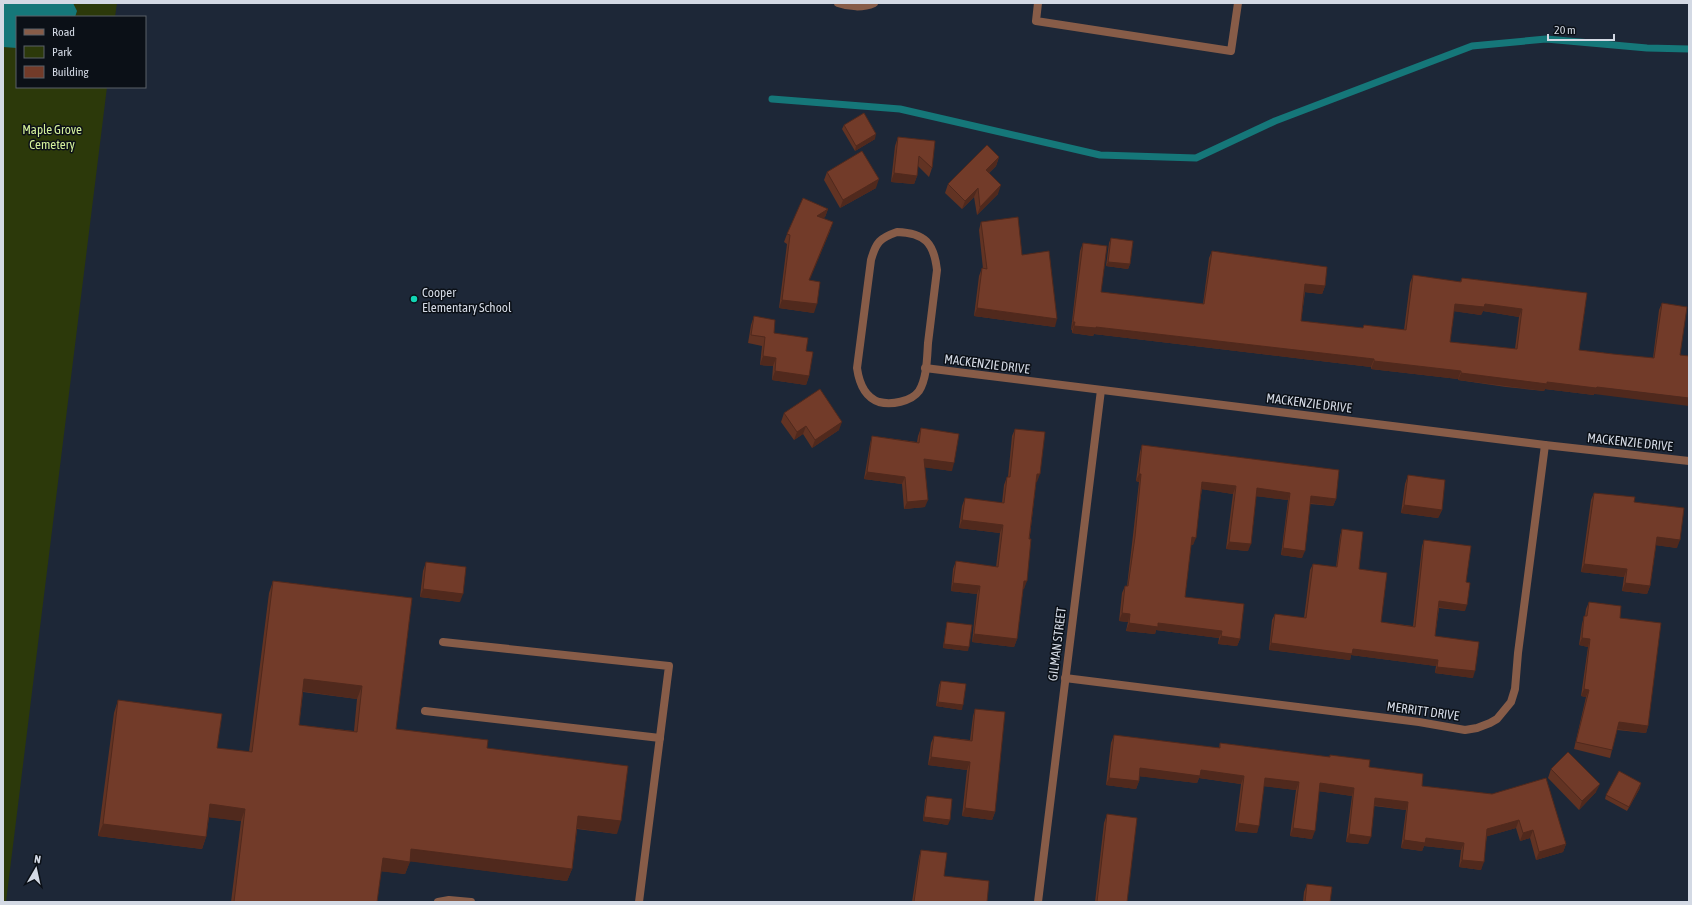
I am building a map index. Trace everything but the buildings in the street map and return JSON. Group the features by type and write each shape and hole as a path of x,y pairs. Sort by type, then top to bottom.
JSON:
{"street":[{"path":"838,3 846,6 860,6 874,3"},
{"path":"1038,3 1036,21 1230,51 1238,3"},
{"name":"MACKENZIE DRIVE","path":"897,232 910,233 921,237 929,243 935,255 937,270 925,368 918,392 902,401 890,404 877,401 873,398 863,389 859,380 857,368 870,260 875,246 883,237 897,232"},
{"name":"MACKENZIE DRIVE","path":"925,368 1545,445 1689,461"},
{"name":"GILMAN STREET","path":"1038,902 1101,390"},
{"name":"MERRITT DRIVE","path":"1065,678 1419,722 1464,730 1490,724 1506,709 1515,689 1518,653 1545,445"},
{"path":"443,642 669,666 639,902"},
{"path":"425,710 660,738"},
{"path":"438,902 449,900 471,902"}],"green space":[{"name":"Maple Grove Cemetery","path":"3,3 117,3 115,16 16,16 16,88 107,88 6,902 3,902"}],"shaded area":[{"path":"3,3 73,3 77,11 75,16 16,16 16,48 3,47"}],"waterway":[{"path":"772,99 900,109 1100,155 1196,158 1275,121 1472,46 1546,39 1647,48 1689,49"}],"place":[{"name":"Cooper Elementary School","path":"414,299"}]}
